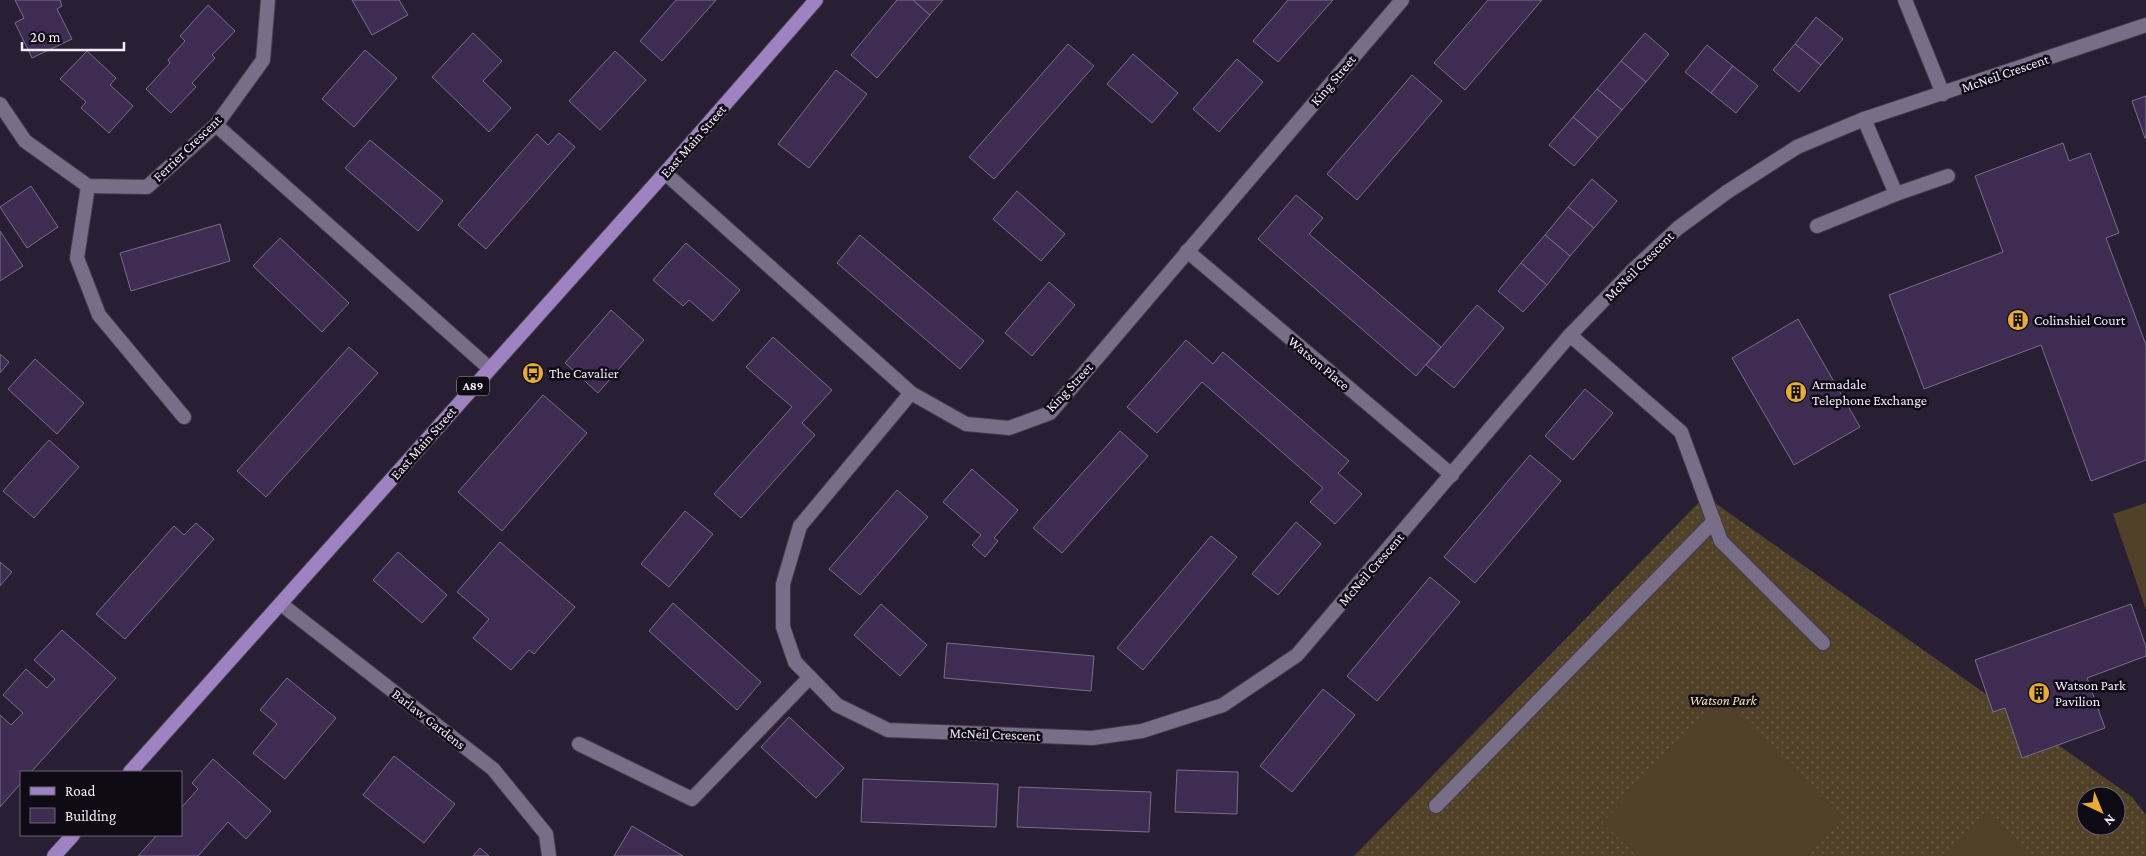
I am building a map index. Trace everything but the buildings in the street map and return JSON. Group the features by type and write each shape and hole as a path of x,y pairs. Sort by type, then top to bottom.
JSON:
{"main road":[{"name":"East Main Street","path":"131,771 665,173 816,0"},
{"path":"54,856 72,836"}],"street":[{"name":"Ferrier Crescent","path":"88,186 146,187 216,125 263,60 268,0"},
{"name":"King Street","path":"665,173 911,393 966,424 1008,428 1050,412 1402,0"},
{"path":"1905,0 1943,94"},
{"name":"McNeil Crescent","path":"911,393 800,526 783,584 783,627 795,662 837,705 888,730 1092,738 1142,731 1223,706 1297,654 1570,335 1633,270 1678,228 1727,192 1797,147 1864,118 1943,94 2146,26"},
{"path":"0,104 25,141 88,186 77,258 99,315 184,417"},
{"path":"1864,118 1896,194"},
{"path":"216,125 489,368"},
{"path":"1817,226 1896,194 1948,176"},
{"name":"Watson Place","path":"1187,251 1452,475"},
{"path":"1570,335 1681,432 1721,541 1823,643"},
{"path":"1436,806 1714,521"},
{"name":"Barlaw Gardens","path":"281,604 493,769 546,834 549,856"},
{"path":"579,744 692,799 810,677"}],"green space":[{"name":"Watson Park","path":"1705,496 2116,786 2076,786 2076,836 2126,836 2126,793 2132,797 2146,815 2146,856 1354,856"},
{"path":"2146,503 2146,610 2113,514"},
{"path":"1721,699 1844,818 1808,856 1637,856 1602,823"},
{"path":"1987,814 2029,856 1946,856"}],"place":[{"name":"Colinshiel Court","path":"2018,320"},
{"name":"The Cavalier","path":"533,373"},
{"name":"Armadale Telephone Exchange","path":"1796,392"},
{"name":"Watson Park Pavilion","path":"2039,693"}]}
